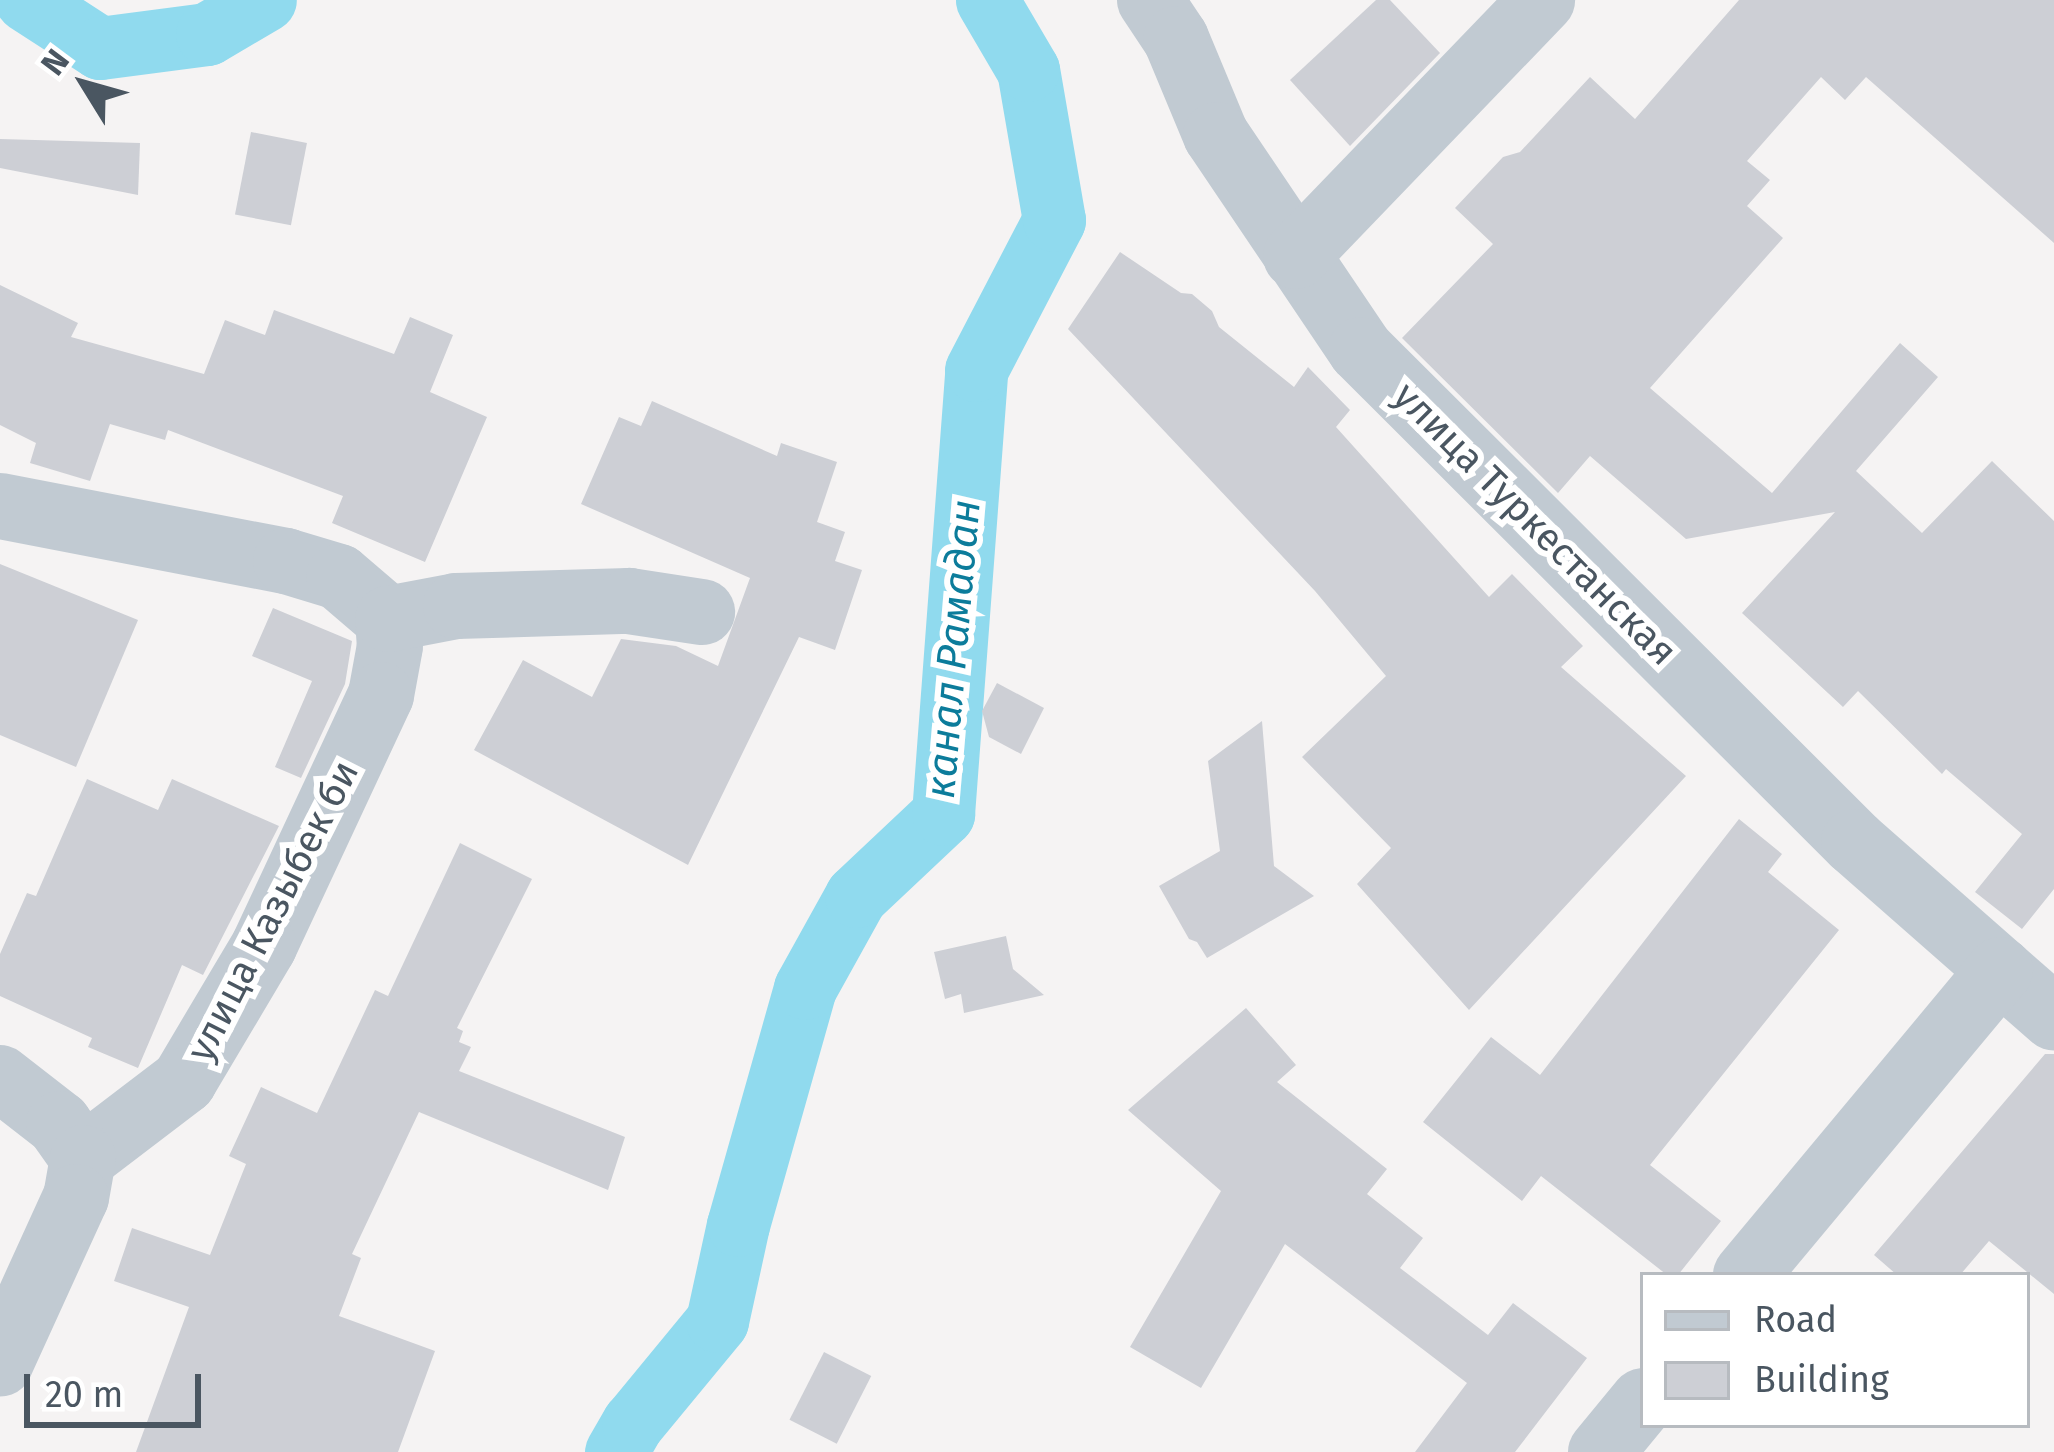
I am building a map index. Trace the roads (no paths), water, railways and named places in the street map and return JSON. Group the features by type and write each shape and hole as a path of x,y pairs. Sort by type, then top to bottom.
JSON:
{"street":[{"name":"улица Туркестанская","path":"1150,0 1176,39 1216,135 1361,350 1596,590 1854,842 2054,1018"},
{"path":"1296,256 1542,0"},
{"path":"0,506 286,561 339,577 388,619 456,606 628,601 702,612"},
{"name":"улица Казыбек би","path":"83,1158 184,1081 264,946 381,695 390,646 388,619"},
{"path":"1748,1272 2000,970"},
{"path":"0,1078 58,1124 83,1158 76,1197 0,1364"},
{"path":"1601,1452 1640,1405"}],"waterway":[{"name":"канал Рамадан","path":"26,0 100,48 207,34 265,0"},
{"name":"канал Рамадан","path":"616,1452 633,1423 717,1321 738,1225 805,988 856,896 943,814 976,370 1054,220 1028,70 987,0"}]}
